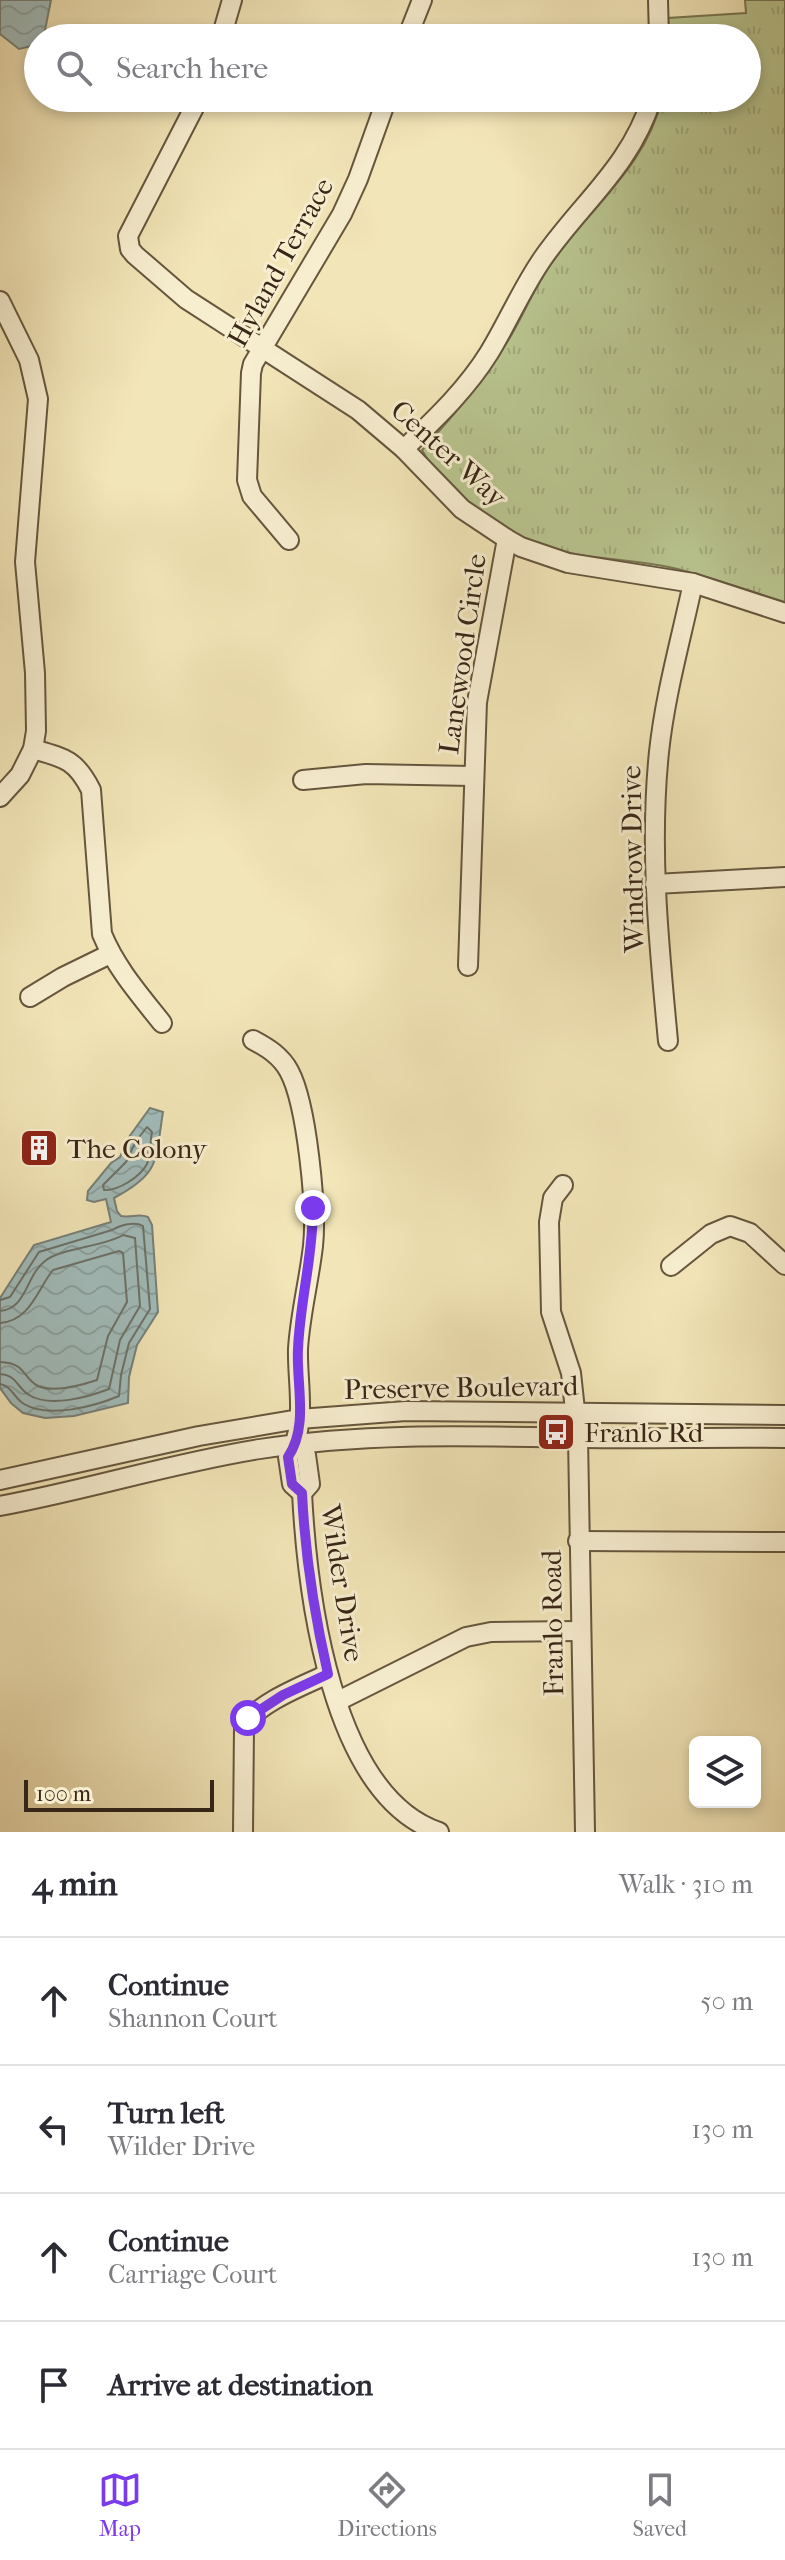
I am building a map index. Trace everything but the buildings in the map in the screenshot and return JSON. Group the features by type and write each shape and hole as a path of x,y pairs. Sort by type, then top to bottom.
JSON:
{"street":[{"path":"225,24 232,0"},
{"path":"413,24 422,0"},
{"path":"658,0 659,24"},
{"name":"Center Way","path":"192,112 128,236 130,249 156,274 186,299 358,410 404,449 462,509 521,547 568,563 693,583 785,613"},
{"name":"Hyland Terrace","path":"289,540 252,496 247,480 251,373 262,348 342,214 382,112"},
{"path":"404,449 440,415 488,356 523,288 544,256 626,156 648,112"},
{"path":"0,301 7,332 29,360 38,399 25,562 36,703 33,749 20,775 0,797"},
{"name":"Lanewood Circle","path":"468,966 472,896 472,776 478,691 507,539"},
{"name":"Windrow Drive","path":"668,1041 655,884 654,812 665,706 693,583"},
{"path":"33,749 71,762 82,772 91,790 102,934 110,954 162,1023"},
{"name":"Lanewood Circle","path":"303,780 366,774 472,776"},
{"path":"655,884 785,877"},
{"path":"30,997 110,954"},
{"name":"Wilder Drive","path":"253,1040 272,1051 290,1072 307,1144 313,1242 298,1349 297,1444 288,1457 292,1484 302,1493 305,1551 314,1613 328,1674 354,1744 378,1786 409,1817 433,1831"},
{"name":"Franlo Road","path":"563,1185 553,1198 549,1222 551,1312 571,1373 578,1438 585,1832"},
{"path":"671,1266 711,1234 730,1226 750,1233 785,1265"},
{"name":"Preserve Boulevard","path":"0,1480 185,1439 299,1419 406,1411 785,1415"},
{"name":"Preserve Boulevard","path":"0,1506 162,1468 297,1444 440,1434 785,1438"},
{"path":"578,1541 785,1542"},
{"path":"338,1701 466,1637 491,1632 580,1631"},
{"path":"243,1832 244,1727 248,1718 283,1695 328,1674"}],"green space":[{"path":"745,0 785,0 785,602 673,568 581,555 532,541 495,523 461,498 422,450 458,409 502,350 548,269 631,164 658,112 761,112 761,24 668,24 668,18 746,13"}],"water":[{"path":"0,0 51,0 46,24 24,24 24,48 19,49 0,34"},
{"path":"150,1108 163,1112 153,1164 140,1181 114,1198 121,1216 145,1216 152,1225 158,1312 137,1345 129,1377 128,1403 74,1416 45,1418 23,1413 0,1388 0,1298 34,1245 111,1222 106,1199 87,1200 88,1191 111,1163 120,1157 129,1137"}],"place":[{"name":"The Colony","path":"39,1148"},
{"name":"Franlo Rd","path":"556,1432"}],"route":[{"path":"248,1718 283,1695 328,1674 314,1613 305,1551 302,1493 292,1484 288,1457 297,1444 300,1406 298,1349 313,1242 313,1208"}]}
